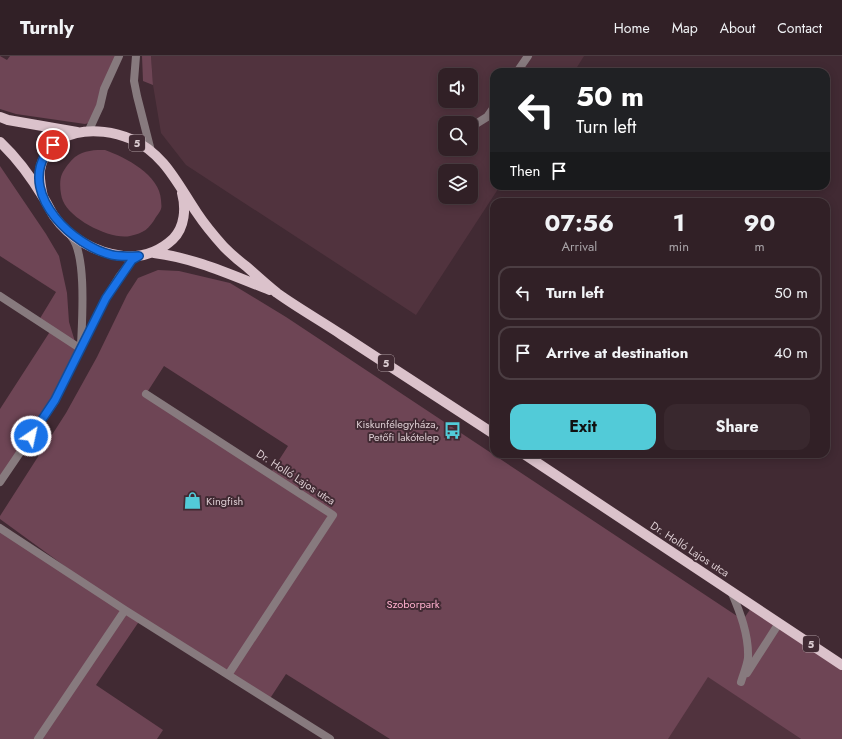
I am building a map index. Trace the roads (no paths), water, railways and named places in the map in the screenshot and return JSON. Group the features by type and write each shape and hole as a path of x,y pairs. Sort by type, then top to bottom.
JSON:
{"main road":[{"name":"5","path":"0,118 78,132"},
{"name":"5","path":"43,197 40,182 40,170 45,155 53,145 63,138 78,132 89,130 112,133 132,139 151,151 162,161 172,173 198,215 225,248 277,293 490,431"},
{"name":"5","path":"0,142 18,162 43,197 54,216 65,229 82,242 112,255 139,256 154,252 164,247 175,237 184,216 184,203 179,186"},
{"name":"5","path":"154,252 176,256 215,268 277,293"},
{"name":"Dr. Holló Lajos utca","path":"530,458 842,665"}],"street":[{"path":"89,130 100,106 104,89 119,56"},
{"path":"136,56 134,81 136,96 151,151"},
{"path":"520,68 528,56"},
{"path":"478,123 487,117 490,113"},
{"path":"65,229 76,241 80,263 82,287 81,349"},
{"path":"0,482 55,400 104,303 119,278 132,260 139,256"},
{"path":"0,296 81,349"},
{"name":"Dr. Holló Lajos utca","path":"146,394 332,515 228,675"},
{"path":"0,528 125,610 330,739"},
{"path":"731,590 741,614 748,642 748,660 741,682 779,623"},
{"path":"38,739 125,610"}],"place":[{"name":"Kiskunfélegyháza, Petőfi lakótelep","path":"452,430"},
{"name":"Kingfish","path":"193,501"}],"park label":[{"name":"Szoborpark","path":"413,604"}]}
